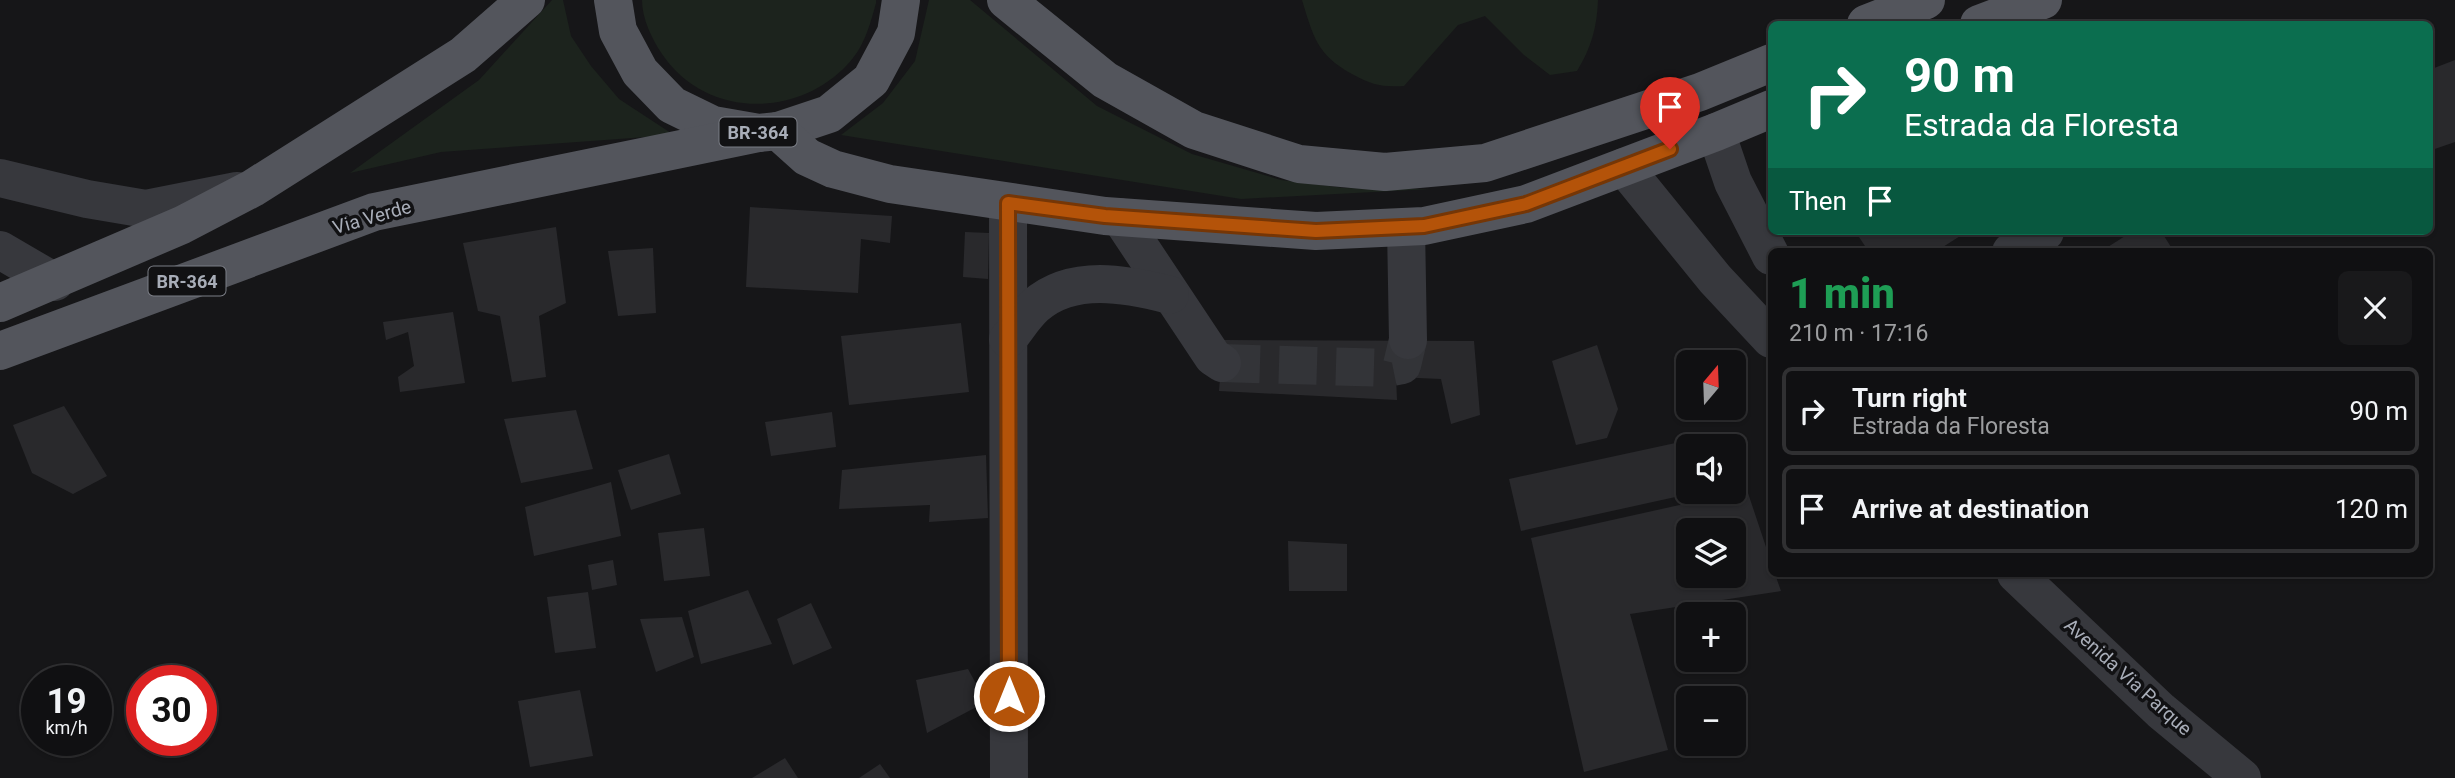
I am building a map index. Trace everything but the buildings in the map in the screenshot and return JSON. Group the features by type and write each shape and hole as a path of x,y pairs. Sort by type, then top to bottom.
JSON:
{"main road":[{"name":"BR-364","path":"0,303 55,282 182,225 253,188 463,55 526,0"},
{"name":"BR-364","path":"613,0 618,31 640,72 672,105 713,125 769,132 829,114 870,80 896,33 901,0"},
{"path":"1006,0 1105,80 1194,130 1299,164 1385,172 1485,163 1700,92 1768,64"},
{"path":"1874,21 1926,0"},
{"path":"1987,21 2043,0"},
{"path":"769,132 807,157 833,169 890,184 1120,217 1316,231 1424,226 1526,204 1716,132 1768,109"},
{"name":"Via Verde","path":"0,351 374,212 769,132"}],"street":[{"path":"1716,132 1733,182 1768,250"},
{"path":"1624,167 1715,279 1768,336"},
{"path":"0,178 86,199 146,209 253,188"},
{"path":"1008,203 1009,778"},
{"path":"1120,217 1213,357 1222,363"},
{"path":"1406,227 1408,340"},
{"path":"2018,248 2040,235"},
{"path":"0,250 55,282"},
{"path":"1008,339 1036,305 1065,289 1107,284 1133,286 1170,295"},
{"name":"Avenida Via Parque","path":"2019,577 2161,711 2242,778"}],"shaded area":[{"path":"552,0 563,0 571,36 591,66 619,99 674,135 441,152 350,173 479,80"},
{"path":"642,0 876,0 876,3 869,28 858,51 847,65 826,83 803,95 777,102 751,104 726,100 702,90 680,75 662,54 651,35"},
{"path":"929,0 970,0 1097,106 1192,154 1281,180 1345,188 1431,189 1241,199 841,135 883,103 915,61"},
{"path":"1302,0 1598,0 1592,37 1577,71 1550,75 1524,55 1485,16 1458,25 1404,86 1396,86 1366,81 1331,59 1313,34"}],"tunnel":[{"path":"1222,363 1387,368 1402,365 1408,340"}],"route":[{"path":"1009,696 1008,203 1105,216 1316,231 1424,226 1526,204 1670,149"}]}
